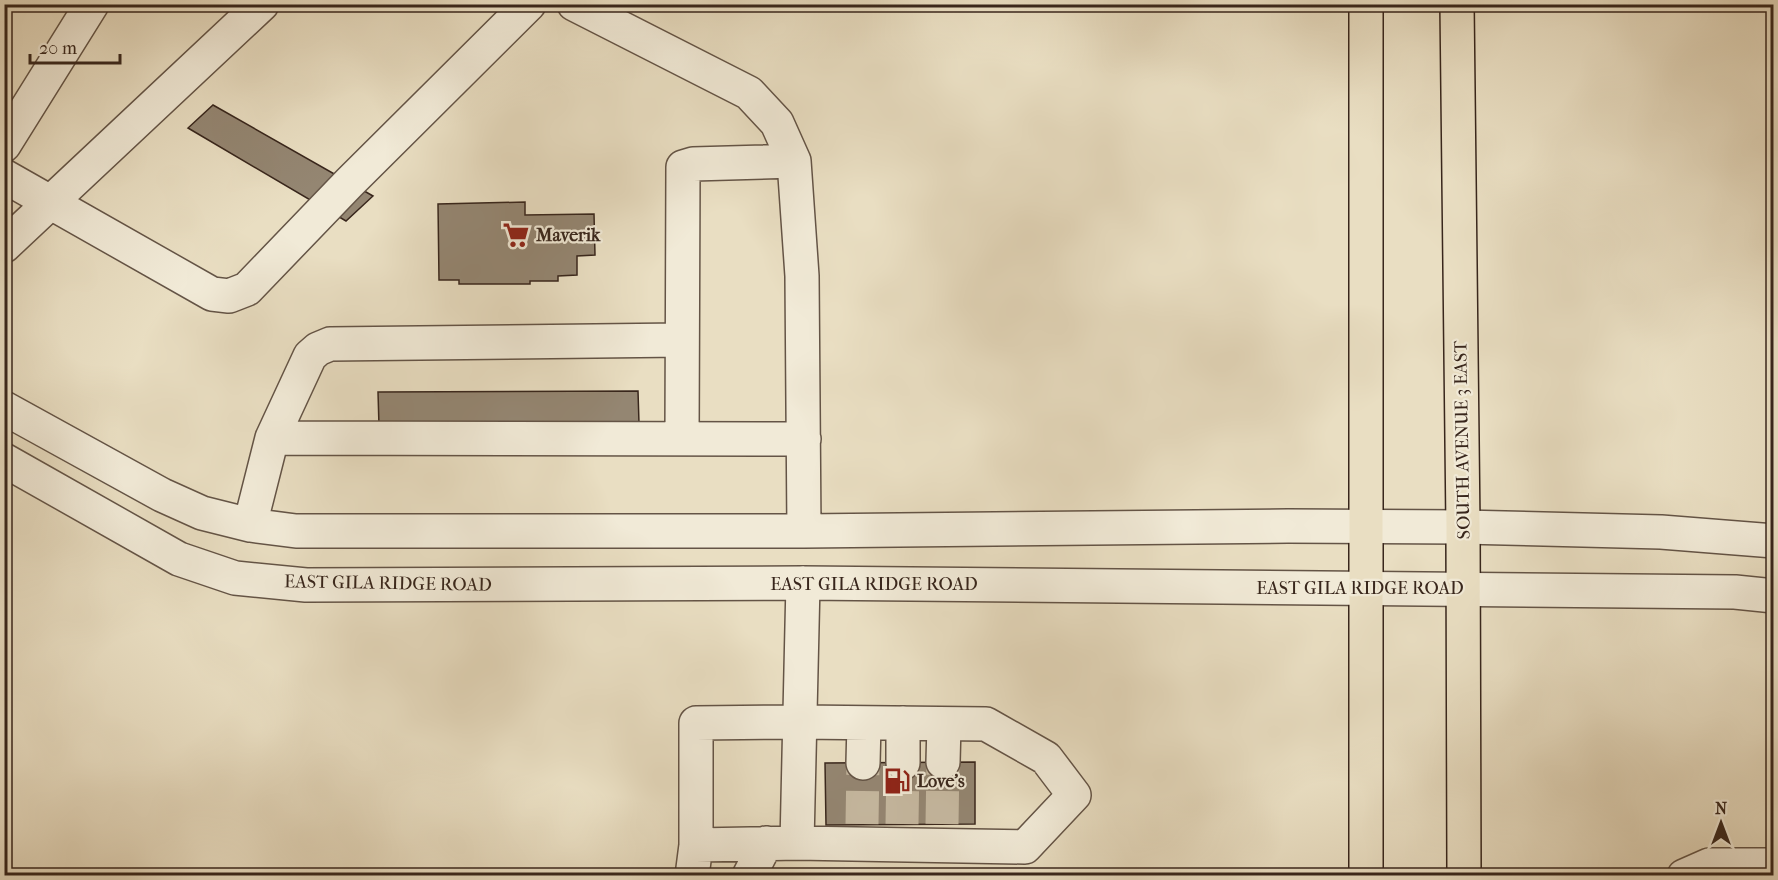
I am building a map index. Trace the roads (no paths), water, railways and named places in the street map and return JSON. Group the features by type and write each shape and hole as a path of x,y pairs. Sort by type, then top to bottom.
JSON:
{"main road":[{"path":"1366,4 1366,876"},
{"name":"SOUTH AVENUE 3 EAST","path":"1457,4 1463,527 1464,876"}],"street":[{"path":"4,146 92,4"},
{"path":"4,246 262,4"},
{"path":"4,177 212,294 229,296 247,289 349,183 529,4"},
{"path":"574,4 749,93 777,123 794,161 802,276 804,531"},
{"path":"682,439 683,167 693,164 794,161"},
{"path":"250,525 272,438 310,356 318,348 330,344 682,340"},
{"path":"4,408 162,495 202,513 250,525 296,531 1463,527 1661,532 1773,541"},
{"path":"272,438 804,439"},
{"name":"EAST GILA RIDGE ROAD","path":"4,460 179,559 236,578 306,585 803,583 1463,588 1735,592 1773,596"},
{"path":"749,876 781,843 799,722 803,583"},
{"path":"799,722 986,724 1046,758 1074,795 1025,847 942,835 862,834 781,843 694,860 696,723 799,722"},
{"path":"863,763 864,723"},
{"path":"903,723 903,763"},
{"path":"943,762 944,724"},
{"path":"1684,876 1709,866 1773,865"}],"tunnel":[{"path":"942,824 943,762"},
{"path":"862,824 863,763"},
{"path":"902,824 903,763"}],"place":[{"name":"Maverik","path":"516,235"},
{"name":"Love's","path":"897,781"}]}
